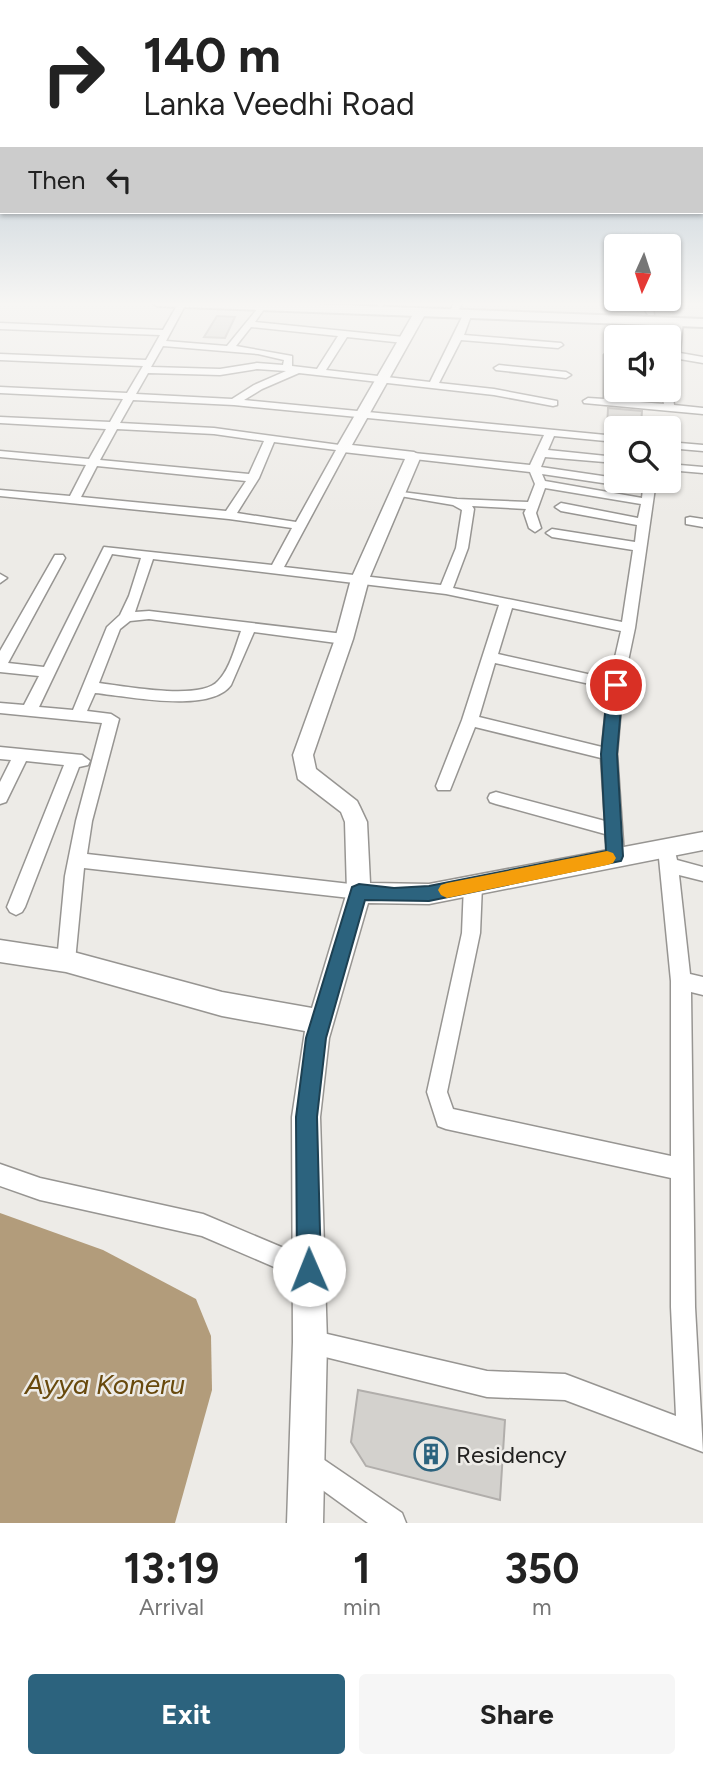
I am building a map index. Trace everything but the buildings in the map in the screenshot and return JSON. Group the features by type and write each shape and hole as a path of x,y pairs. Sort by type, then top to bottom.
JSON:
{"street":[{"path":"74,499 143,373"},
{"path":"234,402 258,387 290,373"},
{"path":"330,373 494,392 553,402"},
{"path":"276,569 361,413 386,373"},
{"path":"433,386 440,373"},
{"path":"494,392 498,373"},
{"path":"548,373 566,375"},
{"path":"0,390 234,402 604,438"},
{"path":"588,401 703,411"},
{"path":"668,402 669,408"},
{"path":"0,420 214,431 534,469 604,482"},
{"path":"535,528 530,513 541,484 534,469 551,432"},
{"path":"229,515 253,478 270,439"},
{"path":"681,445 703,448"},
{"path":"0,453 253,478"},
{"path":"541,453 604,459"},
{"path":"305,1523 310,1342 306,1117 320,1022 359,892 356,822 349,807 306,774 303,755 344,639 360,579 414,456"},
{"path":"681,468 703,470"},
{"path":"541,484 604,488"},
{"path":"0,493 229,515 300,526"},
{"path":"398,493 456,502 533,506"},
{"path":"615,856 611,829 609,754 616,685 628,628 648,493"},
{"path":"446,590 462,548 468,511 466,506 456,502"},
{"path":"561,507 643,523"},
{"path":"552,533 640,547"},
{"path":"29,711 108,550 446,590 628,628"},
{"path":"78,716 114,627 126,617 136,596 148,555"},
{"path":"48,672 0,666 60,558"},
{"path":"444,786 470,720 507,601"},
{"path":"126,617 149,615 344,639"},
{"path":"90,687 196,696 215,693 225,683 249,628"},
{"path":"0,634 17,635"},
{"path":"489,657 616,685"},
{"path":"0,708 111,719 98,762 77,860 66,961"},
{"path":"470,720 609,754"},
{"path":"0,753 98,762"},
{"path":"0,798 21,755"},
{"path":"16,907 74,760"},
{"path":"496,798 611,829"},
{"path":"669,857 703,841"},
{"path":"77,860 394,895 429,894 615,856 669,857 703,874"},
{"path":"310,1342 487,1384 565,1387 696,1436 683,1307 681,981 669,857"},
{"path":"473,885 471,933 437,1092 446,1118 684,1170"},
{"path":"0,951 66,961 222,1004 320,1022"},
{"path":"681,981 703,986"},
{"path":"0,1175 40,1189 203,1225 309,1270"},
{"path":"306,1463 392,1523"}],"water":[{"name":"Ayya Koneru","path":"0,1213 103,1250 196,1299 211,1336 212,1390 175,1523 0,1523"}],"slow traffic":[{"path":"447,890 607,858"}],"place":[{"name":"Residency","path":"431,1454"}],"route":[{"path":"309,1270 306,1117 316,1038 359,892 429,894 615,856 611,829 609,754 616,685"}]}
